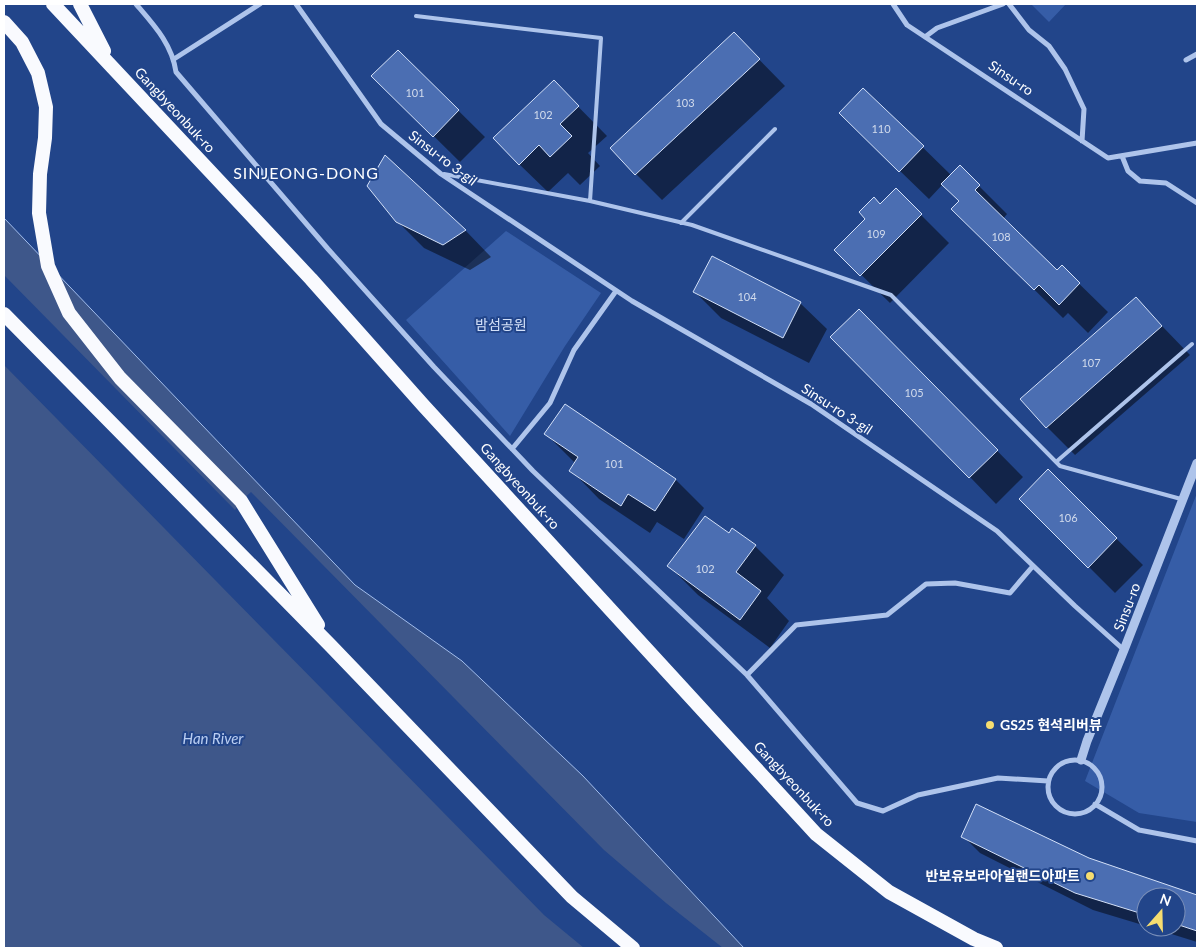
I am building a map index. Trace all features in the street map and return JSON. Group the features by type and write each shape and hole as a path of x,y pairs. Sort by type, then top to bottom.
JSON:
{"highway":[{"name":"Gangbyeonbuk-ro","path":"53,4 311,279 436,420 816,834 889,892 974,939 996,948"},
{"path":"80,4 111,65"},
{"path":"4,22 22,42 38,73 46,107 45,138 40,174 39,212 48,266 69,314 120,378 241,500 331,646"},
{"path":"4,314 331,646 572,897 633,948"}],"street":[{"path":"136,4 163,36 174,59 176,72 328,249 434,367 533,471 747,675 856,803 883,811 918,795 998,778 1048,780"},
{"path":"174,59 260,4"},
{"name":"Sinsu-ro 3-gil","path":"296,4 381,124 441,174 632,302 811,404 997,531 1124,650"},
{"name":"Sinsu-ro","path":"893,4 907,25 1108,158 1197,143"},
{"path":"925,37 937,28 1003,4"},
{"path":"1009,4 1029,30 1049,46 1065,69 1084,109 1082,141"},
{"path":"1186,60 1197,54"},
{"path":"1122,156 1128,171 1140,181 1166,183 1197,203"},
{"path":"512,449 550,404 574,350 616,291"},
{"name":"Sinsu-ro","path":"1080,760 1197,463"},
{"path":"747,675 796,625 887,615 926,584 955,583 1010,593 1033,566"},
{"path":"1080,760 1094,768 1101,782 1101,790 1095,804 1088,810 1080,813 1071,813 1055,805 1050,798 1048,780 1057,766 1064,762 1080,760"},
{"path":"1095,804 1139,830 1197,841"}],"lane":[{"path":"416,16 601,38 590,201"},
{"path":"681,223 775,129"},
{"path":"441,174 590,201 692,225 891,295 1060,466 1183,500"},
{"path":"1056,462 1192,344"}],"green space":[{"path":"1031,4 1066,4 1049,22"},
{"name":"밤섬공원","path":"506,231 601,293 565,346 510,436 406,320"},
{"path":"1197,493 1197,822 1139,813 1085,781"}],"water":[{"name":"Han River","path":"4,218 355,585 462,661 583,776 744,948 4,948"}],"pier":[{"path":"4,275 235,510 251,492 604,850 723,948 584,948 544,915 4,365"}],"building":[{"path":"734,32 760,59 635,175 610,148"},
{"path":"398,50 459,110 433,137 371,76"},
{"path":"554,80 579,106 560,124 572,136 550,157 539,145 519,165 493,138"},
{"path":"863,88 924,146 899,172 839,113"},
{"path":"385,155 466,230 443,245 396,222 367,186"},
{"path":"960,165 980,185 975,190 1057,270 1062,265 1080,283 1059,305 1039,285 1034,290 951,209 959,201 941,184"},
{"path":"896,188 922,214 860,276 834,250 865,219 859,212 874,197 880,204"},
{"path":"712,256 801,302 783,338 693,292"},
{"path":"1136,297 1162,326 1046,428 1020,399"},
{"path":"859,309 998,450 969,478 830,337"},
{"path":"565,404 676,479 655,511 628,494 621,506 569,471 578,457 544,434"},
{"path":"1048,469 1117,538 1088,568 1019,499"},
{"path":"705,516 729,533 732,528 756,545 736,572 761,591 740,620 667,566"},
{"name":"반보유보라아일랜드아파트","path":"976,804 1089,858 1174,887 1136,887 1136,912 1075,893 961,837"},
{"name":"반보유보라아일랜드아파트","path":"1186,891 1197,895 1197,931 1186,927"}],"place":[{"name":"GS25 현석리버뷰","path":"990,725"},
{"name":"반보유보라아일랜드아파트","path":"1090,876"}],"district":[{"name":"SINJEONG-DONG","path":"306,173"}]}
